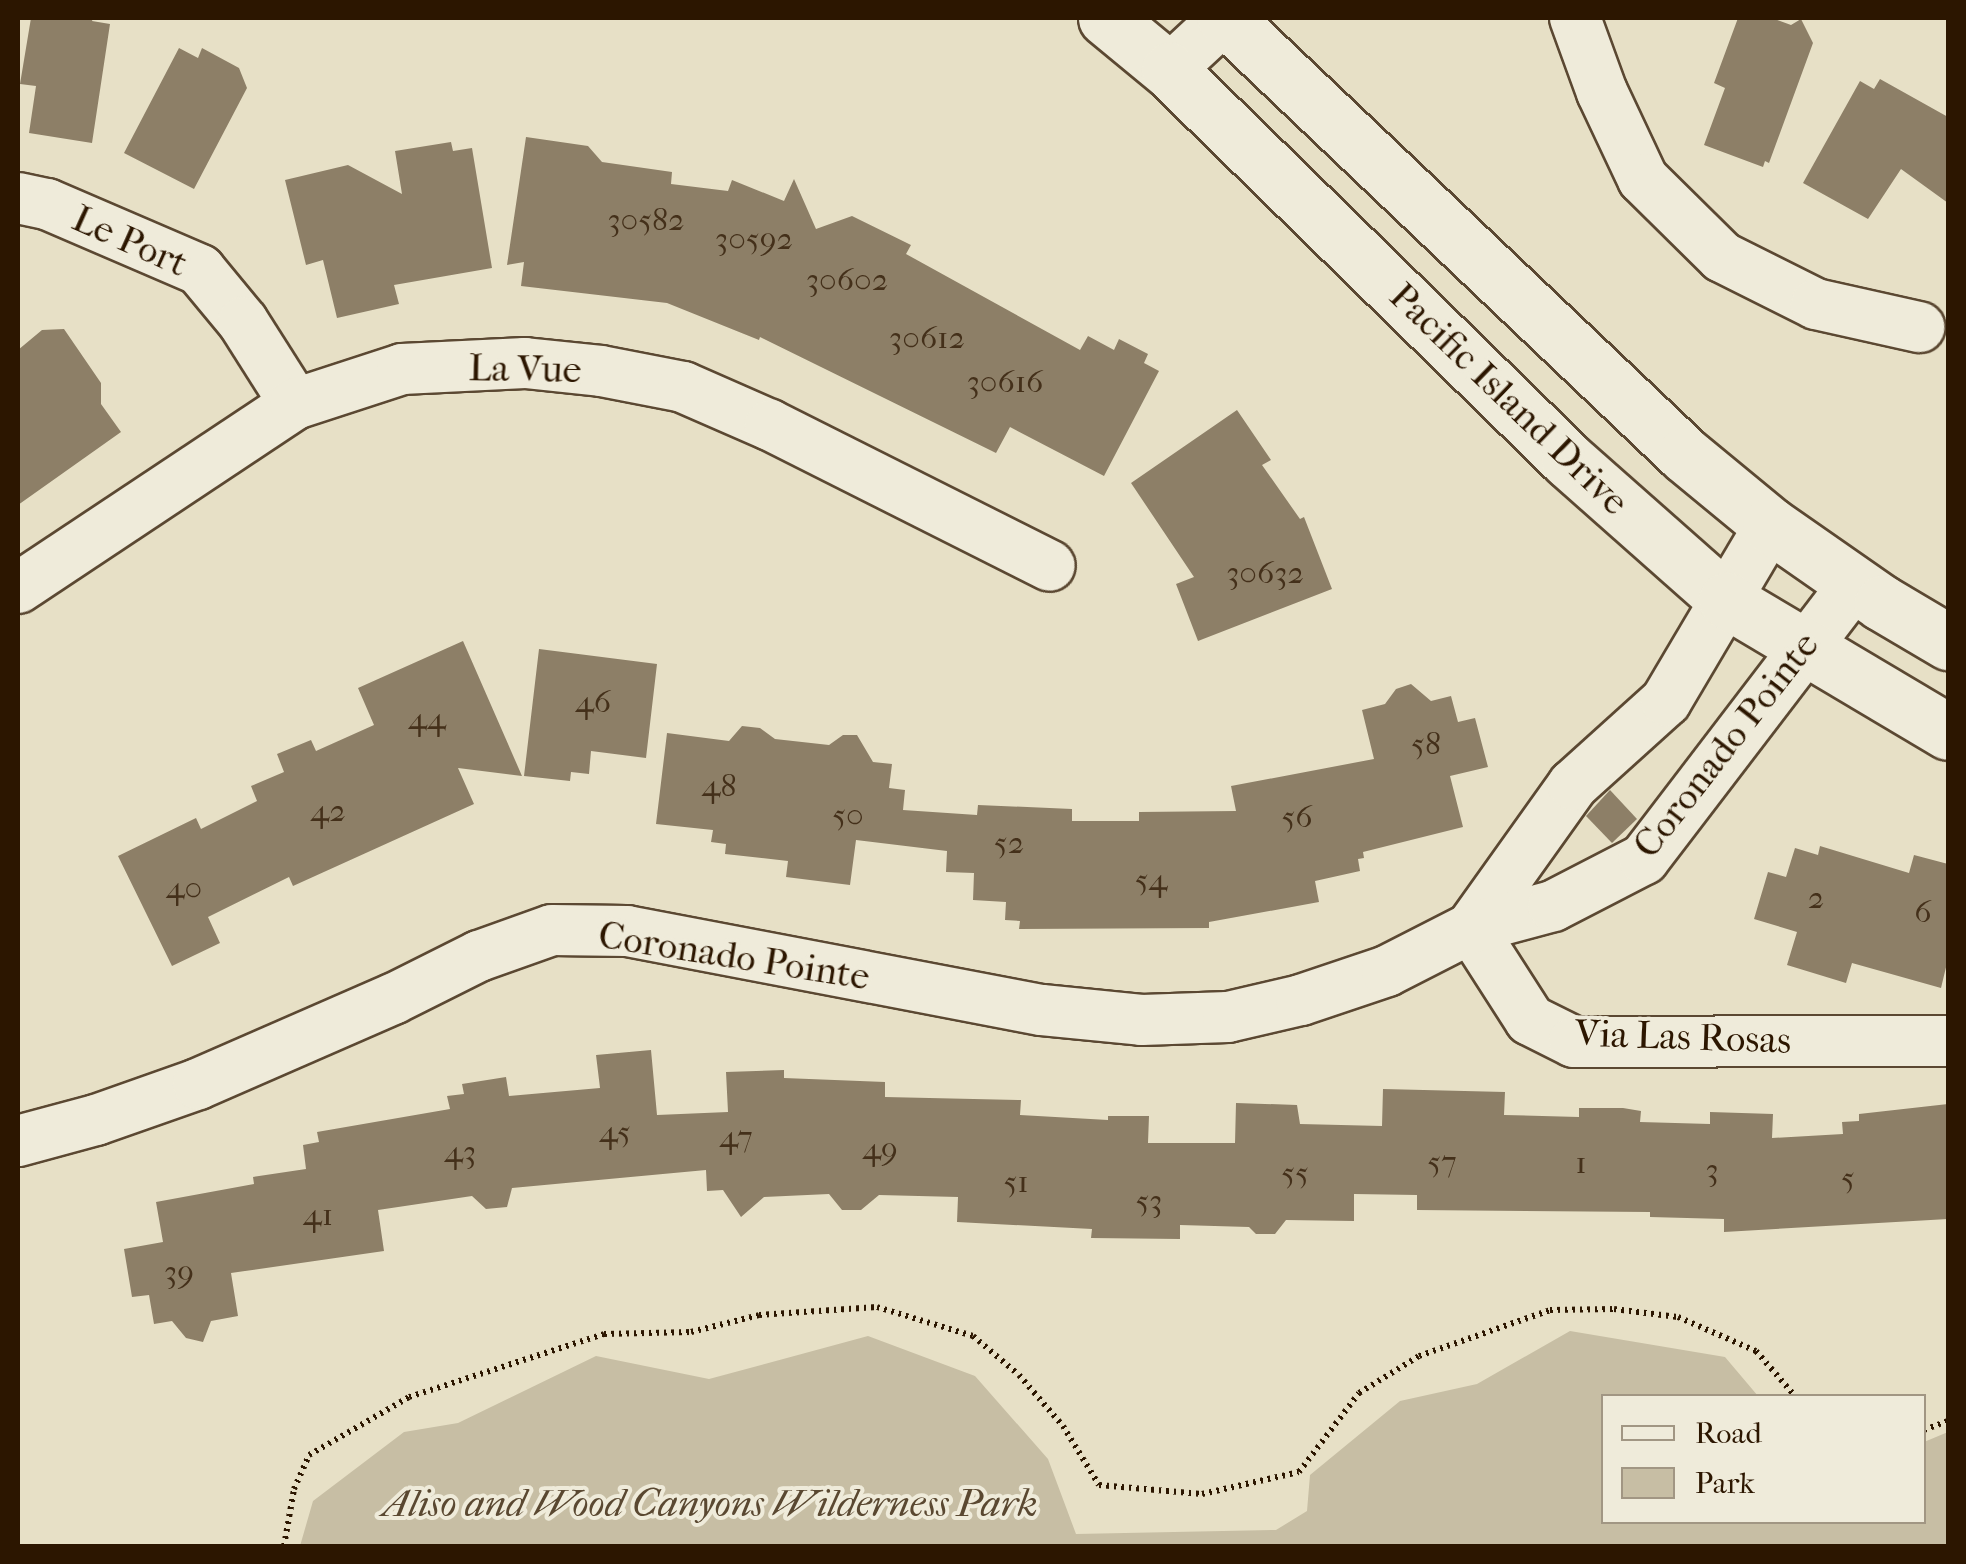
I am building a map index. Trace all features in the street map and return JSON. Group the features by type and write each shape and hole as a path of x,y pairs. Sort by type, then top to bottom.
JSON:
{"main road":[{"name":"Pacific Island Drive","path":"1106,18 1170,70 1569,461 1726,600 1948,732"},
{"path":"1225,18 1685,455 1770,525 1948,642"}],"street":[{"path":"1170,70 1225,18"},
{"path":"1576,18 1602,92 1643,180 1722,257 1816,304 1919,327"},
{"name":"Le Port","path":"18,198 47,204 200,270 243,322 295,404"},
{"name":"La Vue","path":"18,588 295,404 402,370 525,363 601,370 667,384 770,425 1050,566"},
{"name":"Coronado Pointe","path":"1471,928 1574,785 1666,701 1770,525"},
{"name":"Coronado Pointe","path":"18,1141 96,1120 198,1084 393,999 479,956 552,930 627,931 1042,1010 1142,1020 1228,1016 1301,1000 1388,972 1471,928 1553,906 1644,859 1855,583"},
{"name":"Via Las Rosas","path":"1471,928 1530,1020 1574,1042 1948,1040"}],"path":[{"path":"284,1546 294,1489 309,1455 410,1397 604,1334 691,1332 758,1315 877,1307 973,1336 1019,1375 1052,1414 1099,1485 1202,1494 1299,1472 1358,1393 1420,1356 1550,1310 1614,1309 1678,1317 1756,1352 1794,1394"}],"green space":[{"name":"Aliso and Wood Canyons Wilderness Park","path":"1570,1331 1725,1357 1756,1394 1601,1394 1601,1524 1926,1524 1926,1441 1948,1432 1948,1546 300,1546 313,1501 404,1432 458,1423 596,1356 709,1379 868,1336 975,1376 1048,1459 1076,1534 1276,1530 1307,1511 1310,1475 1400,1401 1477,1384"}],"building":[{"path":"31,18 93,18 92,21 110,24 92,143 29,133 36,86 20,84"},
{"path":"1738,18 1772,18 1791,25 1801,19 1813,43 1769,163 1765,161 1763,167 1704,145 1725,88 1714,83"},
{"path":"179,48 198,58 202,48 239,68 247,88 194,189 124,153"},
{"path":"1880,79 1948,117 1948,203 1901,169 1868,219 1803,183 1860,81 1874,89"},
{"path":"526,137 588,146 602,162 672,172 671,184 728,191 732,180 784,201 794,179 816,229 852,216 911,245 906,254 1080,350 1088,336 1114,350 1119,339 1148,354 1144,363 1159,371 1104,476 1010,427 996,453 760,337 759,340 667,303 521,286 524,262 507,265"},
{"path":"451,142 453,151 472,148 492,268 394,285 399,304 337,318 323,260 306,265 285,180 348,165 402,194 395,151"},
{"path":"64,329 101,383 101,404 121,432 18,505 18,350 42,330"},
{"path":"1237,410 1271,460 1262,465 1300,519 1304,517 1332,589 1198,641 1176,584 1194,577 1131,483"},
{"path":"463,641 522,776 458,768 474,804 293,886 289,877 208,917 220,943 172,966 118,856 196,818 201,829 257,801 251,786 284,772 277,754 311,740 316,751 374,725 358,688"},
{"path":"539,649 657,664 646,758 591,751 589,774 571,772 570,781 524,776"},
{"path":"1411,684 1431,701 1451,696 1458,722 1475,718 1488,767 1450,776 1463,827 1363,852 1364,858 1358,859 1360,871 1315,881 1319,902 1209,922 1209,928 1019,929 1020,921 1005,920 1006,902 973,900 974,873 946,872 947,851 856,840 850,885 786,877 788,861 725,854 726,844 711,842 713,830 656,824 667,733 729,741 742,726 760,728 775,739 829,745 843,735 857,735 873,762 892,764 889,788 905,790 903,810 977,815 978,805 1072,809 1072,821 1139,821 1139,812 1236,811 1231,786 1374,759 1362,710 1385,704 1396,689"},
{"path":"1610,790 1637,819 1612,843 1586,816"},
{"path":"1820,846 1909,873 1914,855 1948,864 1948,959 1941,988 1852,963 1846,983 1787,965 1797,932 1754,919 1768,872 1786,877 1795,848 1818,855"},
{"path":"651,1050 657,1115 728,1112 726,1072 784,1070 784,1078 885,1082 885,1097 1021,1100 1020,1115 1108,1120 1108,1116 1149,1116 1148,1143 1235,1143 1236,1103 1297,1105 1300,1124 1382,1126 1383,1089 1505,1092 1504,1115 1579,1117 1579,1108 1623,1108 1641,1111 1640,1122 1710,1124 1710,1112 1773,1114 1772,1138 1843,1134 1842,1122 1859,1121 1859,1114 1948,1104 1948,1219 1724,1232 1724,1219 1650,1217 1650,1212 1417,1210 1417,1195 1354,1194 1354,1221 1286,1220 1275,1234 1256,1234 1249,1227 1180,1225 1180,1239 1091,1238 1092,1229 957,1222 958,1197 879,1195 861,1210 842,1210 829,1194 764,1197 741,1217 723,1190 707,1191 706,1170 512,1188 507,1207 486,1209 472,1196 378,1210 384,1251 231,1273 238,1316 211,1321 203,1342 186,1338 172,1321 154,1324 149,1295 132,1297 124,1249 163,1242 156,1202 254,1184 253,1177 306,1169 303,1145 319,1142 317,1132 450,1109 447,1096 464,1094 462,1084 506,1077 509,1096 600,1088 596,1055"}]}
